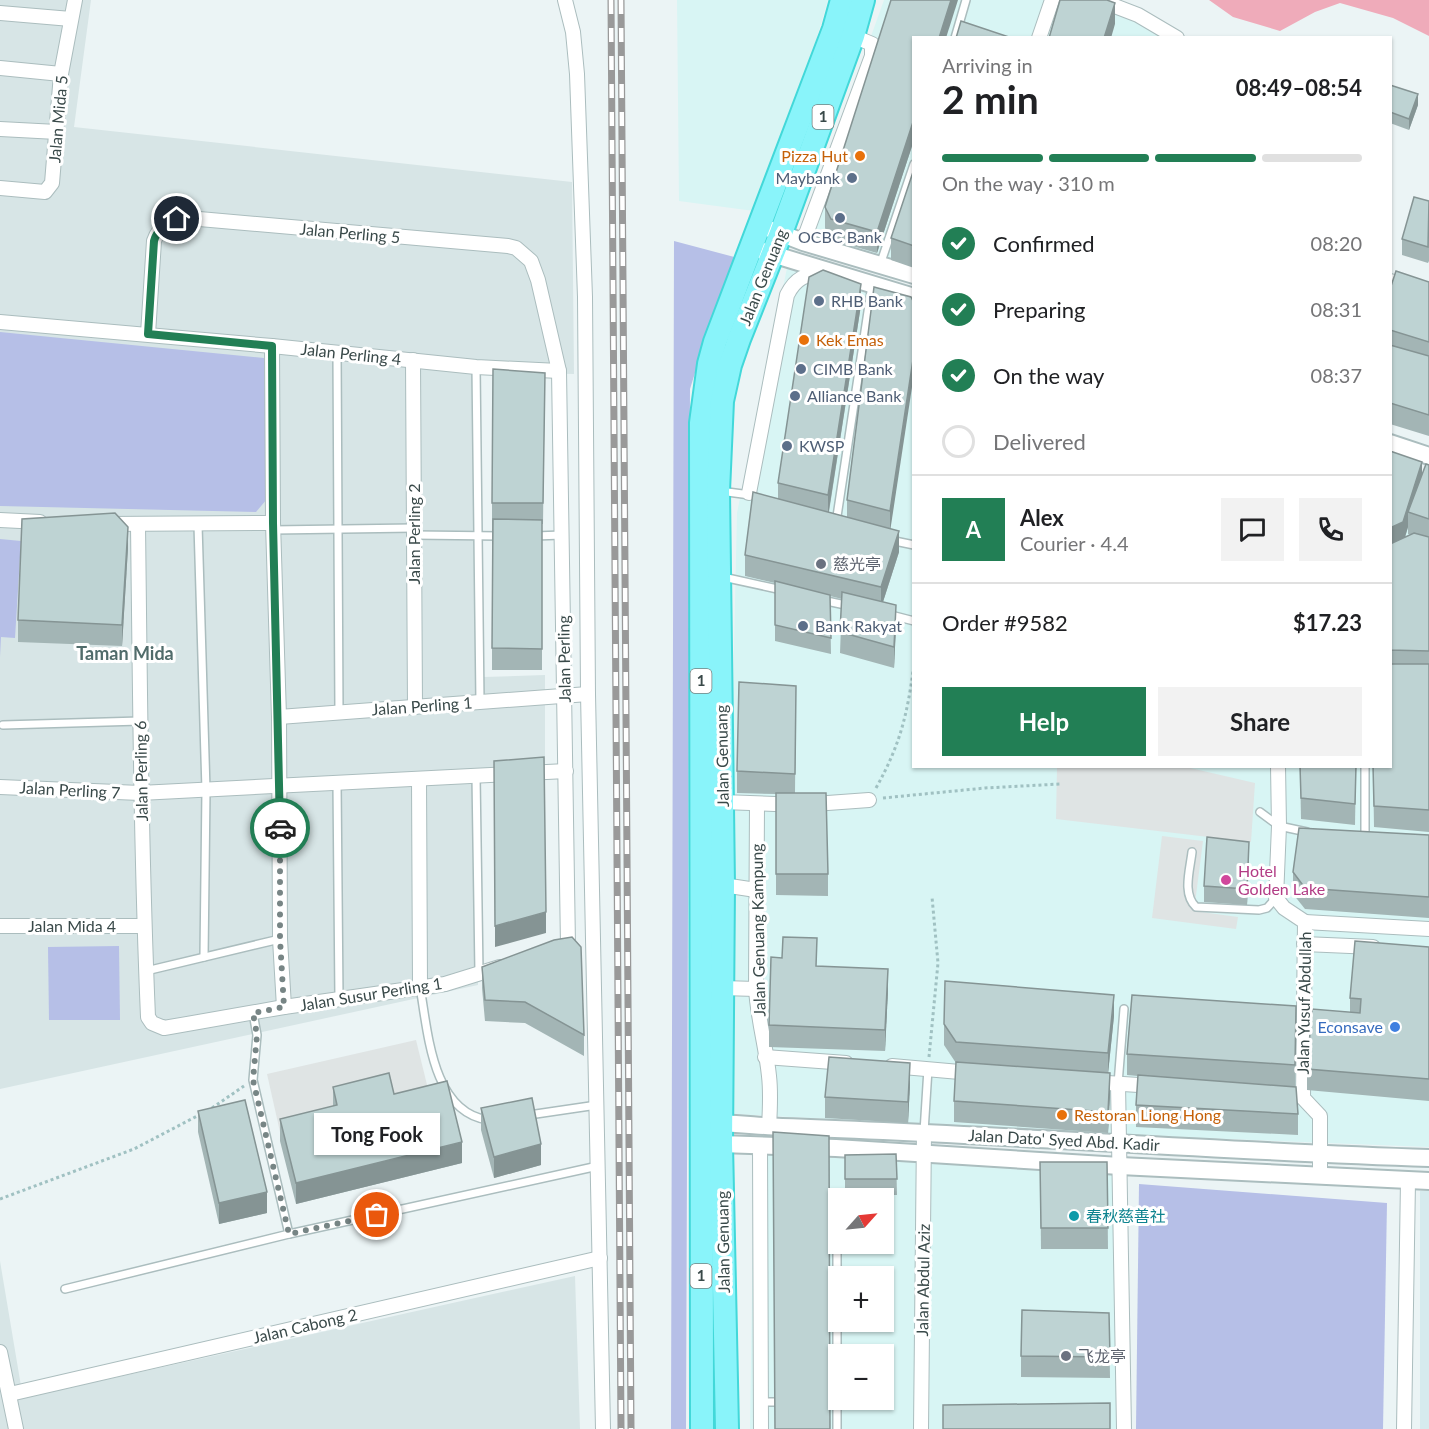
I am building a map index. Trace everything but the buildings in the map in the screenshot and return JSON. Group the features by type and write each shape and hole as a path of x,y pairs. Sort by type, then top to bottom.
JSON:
{"highway":[{"name":"Jalan Genuang","path":"702,1429 722,988 723,885 718,491 721,411 726,382 766,240 842,0"},
{"name":"Jalan Genuang","path":"727,1429 714,1130 701,423 709,364 715,342 766,240 853,36 863,0"}],"street":[{"name":"Jalan Mida 5","path":"0,188 45,192 52,183 61,74 75,0"},
{"path":"565,0 573,32 577,74 584,274 588,694 595,946 603,1429"},
{"path":"1040,36 1052,0"},
{"path":"1099,0 1138,15 1173,36"},
{"path":"0,13 71,20"},
{"path":"803,242 872,56 872,44 853,36"},
{"path":"0,68 61,74"},
{"path":"0,129 57,132"},
{"name":"Jalan Perling 5","path":"148,334 154,241 162,227 177,219 508,246 516,248 531,261 538,280 559,371"},
{"path":"766,240 803,242 912,274"},
{"path":"766,240 830,271 912,296"},
{"path":"752,497 787,295 792,283 804,276 830,271"},
{"path":"1392,284 1429,292"},
{"name":"Jalan Perling 4","path":"0,322 148,334 476,367 559,371"},
{"path":"272,346 273,526 280,786 280,939 284,1007"},
{"name":"Jalan Perling 2","path":"413,360 415,707"},
{"name":"Jalan Perling","path":"559,371 566,771 563,948 595,946"},
{"path":"1392,444 1429,456"},
{"path":"0,520 57,522"},
{"path":"92,523 273,526"},
{"name":"Jalan Perling 6","path":"138,525 141,793 147,1017"},
{"name":"Jalan Perling 1","path":"279,717 588,694"},
{"path":"1276,898 1279,826 1278,768"},
{"name":"Jalan Perling 7","path":"0,787 141,793 566,771"},
{"path":"419,779 420,987"},
{"path":"722,802 800,805 869,800"},
{"name":"Jalan Genuang Kampung","path":"757,804 756,988 758,1017 769,1075 771,1101 769,1127"},
{"path":"723,885 756,890"},
{"name":"Jalan Yusuf Abdullah","path":"1276,898 1284,908 1305,922 1297,1098 1320,1116 1320,1176"},
{"path":"1305,922 1429,929"},
{"name":"Jalan Mida 4","path":"0,926 144,927"},
{"path":"1304,944 1383,948"},
{"name":"Jalan Susur Perling 1","path":"147,1017 152,1023 164,1029 284,1007 446,984 513,963"},
{"path":"722,988 756,988"},
{"path":"765,1057 858,1064"},
{"path":"881,1066 987,1074"},
{"path":"1083,1081 1163,1087"},
{"path":"1118,1084 1124,1429"},
{"name":"Jalan Dato' Syed Abd. Kadir","path":"714,1130 769,1127 924,1132 1321,1155 1429,1158"},
{"name":"Jalan Dato' Syed Abd. Kadir","path":"714,1130 760,1145 1429,1181"},
{"name":"Jalan Abdul Aziz","path":"921,1429 924,1132"},
{"path":"760,1145 766,1221 761,1429"},
{"path":"1404,1429 1408,1181"},
{"name":"Jalan Cabong 2","path":"10,1394 600,1258"},
{"path":"0,1352 16,1429"}],"lane":[{"path":"956,36 966,0"},
{"path":"880,265 912,170"},
{"path":"835,526 872,284"},
{"path":"337,353 339,712"},
{"path":"476,367 480,702"},
{"path":"718,491 752,497"},
{"path":"825,523 847,529"},
{"path":"198,525 206,790 204,957"},
{"path":"273,526 509,536"},
{"path":"530,536 562,535"},
{"path":"880,537 912,545"},
{"path":"719,577 788,592"},
{"path":"811,597 856,607"},
{"path":"879,613 912,621"},
{"path":"3,725 140,721"},
{"path":"1365,768 1365,838"},
{"path":"476,776 479,973"},
{"path":"337,783 339,999"},
{"path":"1260,812 1279,826 1317,834"},
{"path":"1356,838 1376,839"},
{"path":"1191,852 1188,892 1190,902 1196,907 1259,910 1267,908 1276,898"},
{"path":"146,971 280,939"},
{"path":"420,987 429,1039 444,1089 454,1103 465,1112 474,1117 496,1119"},
{"path":"1118,1084 1124,1008"},
{"path":"253,1013 257,1035 253,1080 289,1234"},
{"path":"924,1132 928,1069"},
{"path":"519,1116 597,1105"},
{"path":"65,1289 289,1234 599,1166"},
{"path":"815,1221 837,1221 837,1344"},
{"path":"761,1402 794,1402"},
{"path":"837,1410 837,1429"}],"path":[{"path":"869,800 889,765 902,733 912,681"},
{"path":"869,800 985,788 1060,784"},
{"path":"928,1069 938,963 932,897"},
{"path":"211,1109 253,1080"},
{"path":"0,1199 134,1149 201,1114"}],"shaded area":[{"path":"0,0 91,0 74,127 572,182 574,374 480,372 483,677 545,675 545,770 476,777 478,985 0,1089"},
{"path":"677,0 828,0 797,105 754,211 679,201"},
{"path":"884,0 1083,0 1135,20 1163,36 912,36 912,272 801,231"},
{"path":"1209,0 1429,0 1429,36 1393,18 1340,3 1315,12 1280,31 1233,17"},
{"path":"674,241 738,258 707,334 690,389 686,1429 671,1429"},
{"path":"787,268 912,307 912,768 1392,768 1392,464 1429,477 1429,1147 1124,1135 733,1114 732,737 737,513"},
{"path":"0,332 264,358 267,499 256,512 0,506"},
{"path":"0,539 21,541 15,638 1,637 0,657"},
{"path":"1057,768 1190,768 1255,783 1251,842 1056,819"},
{"path":"1162,836 1203,841 1194,911 1238,917 1236,929 1152,918"},
{"path":"119,946 120,1020 49,1020 48,947"},
{"path":"416,1040 430,1097 280,1132 267,1074"},
{"path":"754,1154 964,1164 1115,1175 1119,1429 750,1429"},
{"path":"1139,1184 1387,1203 1383,1429 1136,1429"},
{"path":"1420,1191 1429,1191 1429,1429 1420,1429"},
{"path":"0,1261 23,1398 575,1276 580,1429 0,1429"}],"railway":[{"path":"611,0 621,1429"},
{"path":"621,0 631,1429"}],"way so far":[{"path":"280,828 280,939 284,1007 253,1013 257,1035 253,1080 289,1234 377,1215"}],"place":[{"name":"Pizza Hut","path":"860,156"},
{"name":"Maybank","path":"852,178"},
{"name":"OCBC Bank","path":"840,218"},
{"name":"RHB Bank","path":"819,301"},
{"name":"Kek Emas","path":"804,340"},
{"name":"CIMB Bank","path":"801,369"},
{"name":"Alliance Bank","path":"795,396"},
{"name":"KWSP","path":"787,446"},
{"name":"慈光亭","path":"821,564"},
{"name":"Bank Rakyat","path":"803,626"},
{"name":"Hotel Golden Lake","path":"1226,880"},
{"name":"Econsave","path":"1395,1027"},
{"name":"Restoran Liong Hong","path":"1062,1115"},
{"name":"Tong Fook","path":"377,1215"},
{"name":"春秋慈善社","path":"1074,1216"},
{"name":"飞龙亭","path":"1066,1356"}],"district":[{"name":"Taman Mida","path":"125,654"}],"route":[{"path":"177,219 162,227 154,241 148,334 272,346 273,523 280,828"}]}
